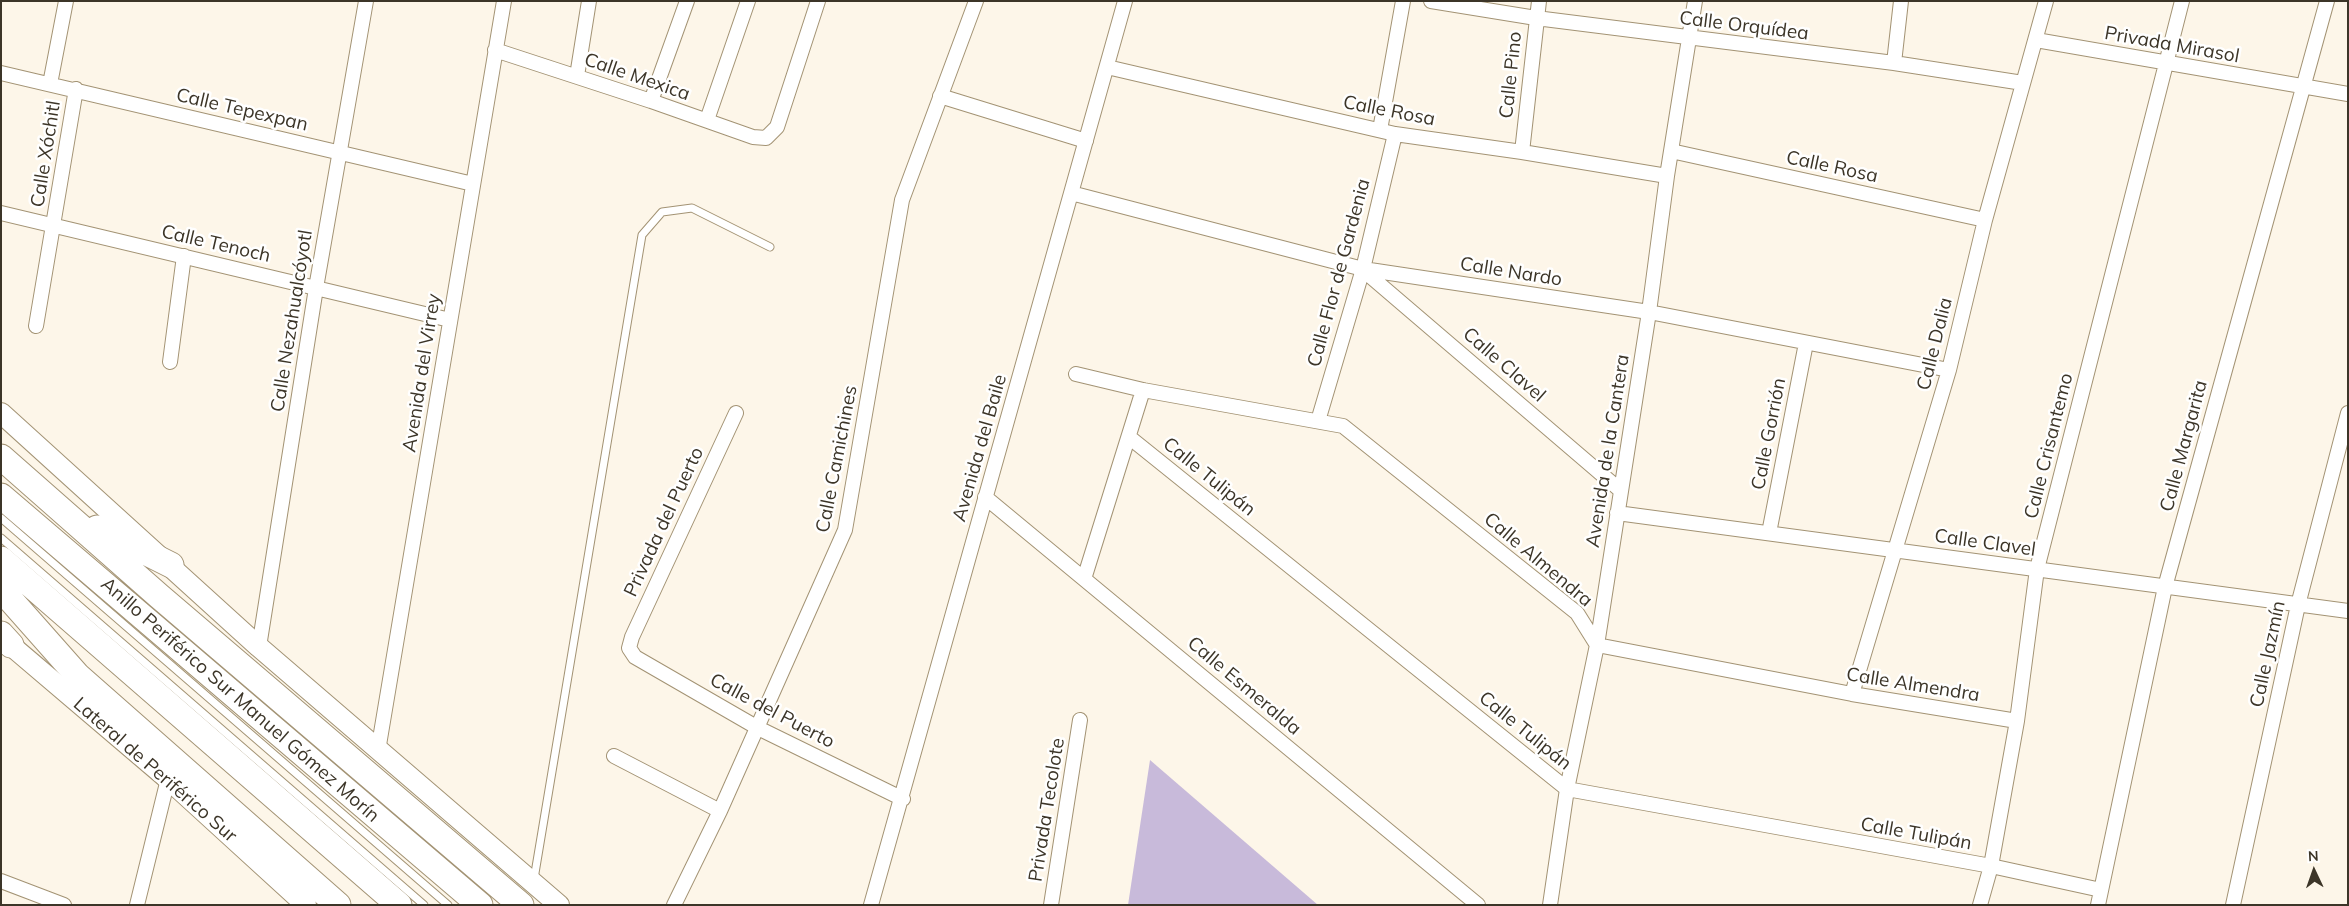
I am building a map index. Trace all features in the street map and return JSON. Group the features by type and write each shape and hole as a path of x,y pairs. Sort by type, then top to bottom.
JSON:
{"highway":[{"path":"1,457 167,602 527,894"},
{"name":"Anillo Periférico Sur Manuel Gómez Morín","path":"1,496 480,905"},
{"path":"65,512 171,565"},
{"path":"1,559 399,905"},
{"path":"1,590 78,676 338,905"}],"street":[{"path":"50,84 66,1"},
{"name":"Calle Nezahualcóyotl","path":"259,647 316,288 366,1"},
{"name":"Avenida del Virrey","path":"378,751 504,1"},
{"path":"577,76 589,1"},
{"path":"651,100 687,1"},
{"path":"707,120 748,1"},
{"name":"Calle Mexica","path":"495,50 651,100 753,137 766,138 777,127 818,1"},
{"name":"Calle Camichines","path":"674,905 758,728 845,530 902,200 976,1"},
{"name":"Avenida del Baile","path":"871,905 903,799 1125,1"},
{"path":"1380,130 1403,1"},
{"name":"Calle Orquídea","path":"1431,1 1536,18 1894,63 2024,83"},
{"name":"Calle Pino","path":"1522,152 1538,1"},
{"name":"Avenida de la Cantera","path":"1550,905 1568,789 1597,645 1649,312 1688,38 1696,1"},
{"path":"1894,63 1901,1"},
{"name":"Calle Dalia","path":"1852,694 1948,370 1985,220 2046,1"},
{"name":"Calle Crisantemo","path":"1980,905 1991,866 2017,721 2037,570 2182,1"},
{"name":"Calle Margarita","path":"2098,905 2166,587 2302,86 2327,1"},
{"name":"Privada Mirasol","path":"2036,40 2348,94"},
{"name":"Calle Rosa","path":"1107,67 1395,134 1522,152 1667,176"},
{"name":"Calle Tepexpan","path":"1,73 76,89 473,184"},
{"name":"Calle Xóchitl","path":"36,326 76,89"},
{"path":"940,96 1086,141"},
{"name":"Calle Flor de Gardenia","path":"1318,421 1363,269 1395,134"},
{"name":"Calle Rosa","path":"1671,151 1985,220"},
{"name":"Calle Nardo","path":"1071,193 1363,269 1649,312 1948,370"},
{"name":"Calle Tenoch","path":"1,213 450,320"},
{"path":"170,362 184,256"},
{"name":"Calle Clavel","path":"1363,269 1620,490"},
{"name":"Calle Gorrión","path":"1769,533 1806,343"},
{"name":"Calle Almendra","path":"1076,374 1143,390 1343,426 1581,618 1597,645 1852,694 2017,721"},
{"path":"1084,579 1143,390"},
{"path":"1,412 259,647 378,751 527,894 559,905"},
{"name":"Privada del Puerto","path":"629,648 632,637 736,413"},
{"name":"Calle Jazmín","path":"2233,905 2298,605 2348,413"},
{"name":"Calle Tulipán","path":"1129,437 1568,789 1991,866 2101,890"},
{"name":"Calle Esmeralda","path":"986,497 1478,905"},
{"name":"Calle Clavel","path":"1617,513 2348,611"},
{"name":"Lateral de Periférico Sur","path":"4,638 168,779 306,905"},
{"name":"Calle del Puerto","path":"629,648 635,656 758,728 903,799"},
{"name":"Privada Tecolote","path":"1051,905 1080,720"},
{"path":"614,756 720,811"},
{"path":"137,905 168,779"},
{"path":"1,881 64,905"}],"lane":[{"path":"527,894 642,235 662,212 692,208 770,246"},
{"path":"1,518 448,905"},
{"path":"1,538 424,905"}],"building":[{"path":"1150,760 1318,905 1128,905"}]}
